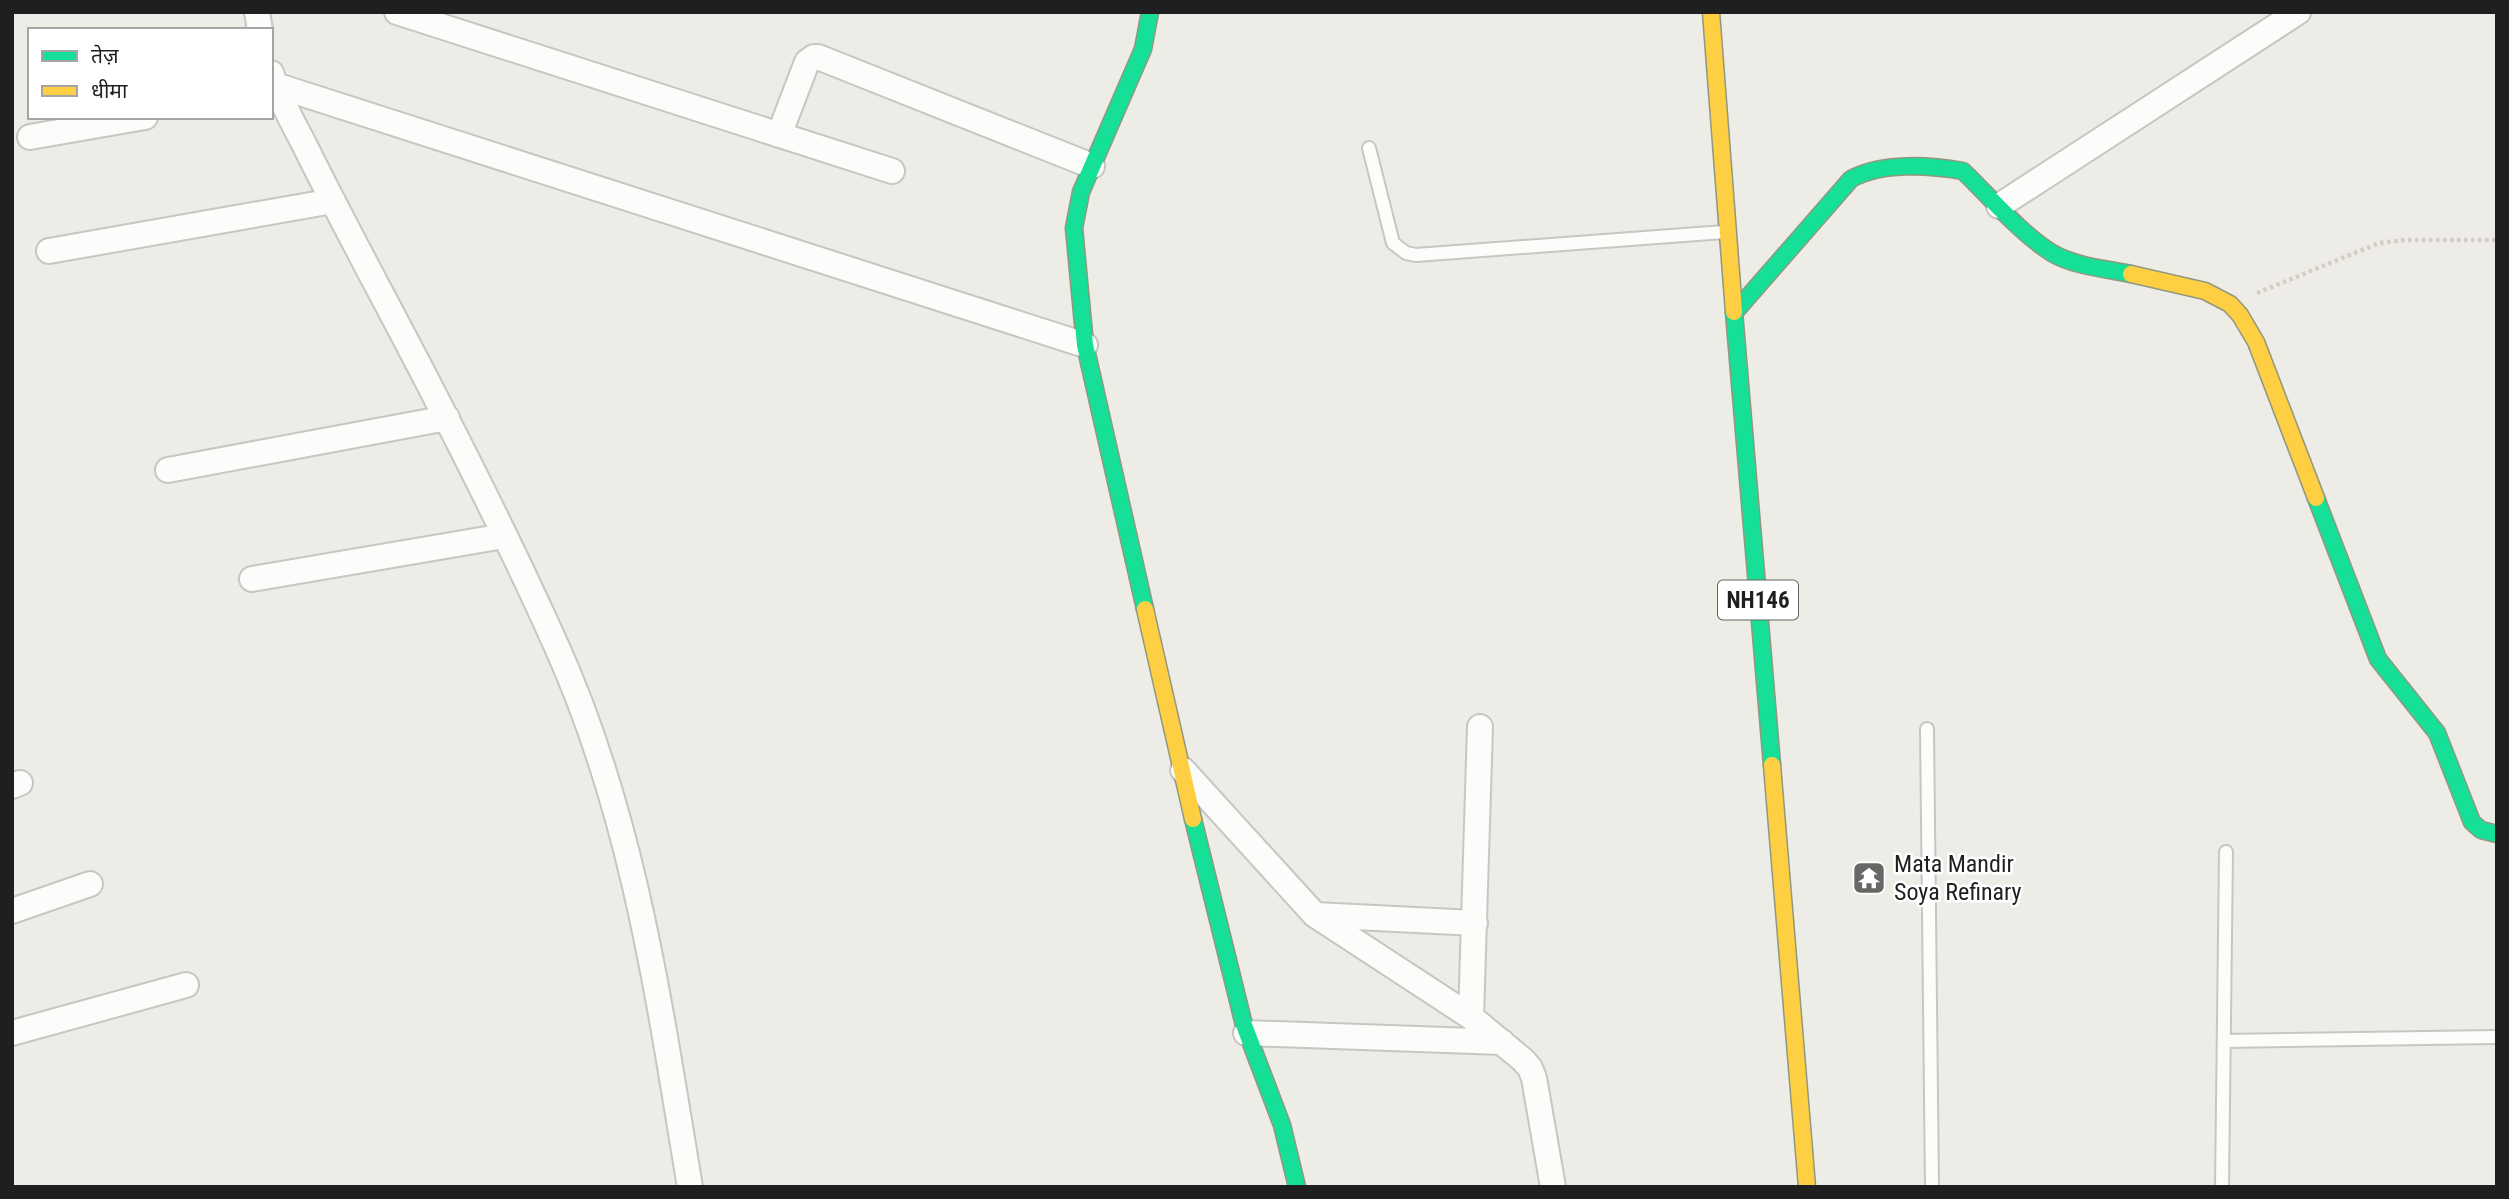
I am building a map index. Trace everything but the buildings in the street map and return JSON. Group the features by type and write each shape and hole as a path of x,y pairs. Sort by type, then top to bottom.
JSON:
{"main road":[{"path":"1150,12 1143,49 1078,201 1074,228 1085,345 1180,767 1246,1033 1282,1125 1297,1187"},
{"name":"NH146","path":"1711,12 1807,1187"},
{"path":"1734,313 1851,179 1863,172 1958,170 1967,173 2032,239 2054,254 2204,291 2230,304 2256,342 2378,659 2437,733 2472,822 2481,830 2497,834"}],"street":[{"path":"397,12 892,171"},
{"path":"1999,206 2298,12"},
{"path":"779,135 807,62 818,57 1093,166"},
{"path":"274,87 447,418 556,644 578,696 618,813 649,942 690,1187"},
{"path":"274,87 1085,345"},
{"path":"30,137 134,119"},
{"path":"49,251 333,201"},
{"path":"168,470 447,418"},
{"path":"252,579 504,536"},
{"path":"1471,1017 1480,727"},
{"path":"1180,767 1315,915 1471,1017 1523,1060 1532,1072 1553,1187"},
{"path":"12,911 90,884"},
{"path":"1315,915 1475,923"},
{"path":"12,1034 186,985"},
{"path":"1246,1033 1502,1042"}],"lane":[{"path":"1369,148 1393,243 1416,255 1728,232"},
{"path":"1927,729 1932,1187"},
{"path":"2222,1187 2226,852"},
{"path":"2224,1041 2497,1037"}],"path":[{"path":"2230,304 2379,243 2405,240 2497,240"}],"traffic: fast":[{"path":"1145,609 1085,345 1074,228 1081,192 1143,49 1150,12"},
{"path":"1734,313 1851,179 1891,167 1921,166 1963,171 2017,225 2052,253 2080,264 2131,274"},
{"path":"1734,312 1772,765"},
{"path":"2316,498 2378,659 2437,733 2472,822 2481,830 2497,834"},
{"path":"1193,819 1244,1025 1282,1125 1297,1187"}],"traffic: slow":[{"path":"1711,12 1734,312"},
{"path":"2131,274 2205,291 2230,304 2240,315 2256,342 2316,498"},
{"path":"1145,609 1193,819"},
{"path":"1772,765 1807,1187"}],"place":[{"name":"Mata Mandir Soya Refinary","path":"1869,878"}]}
